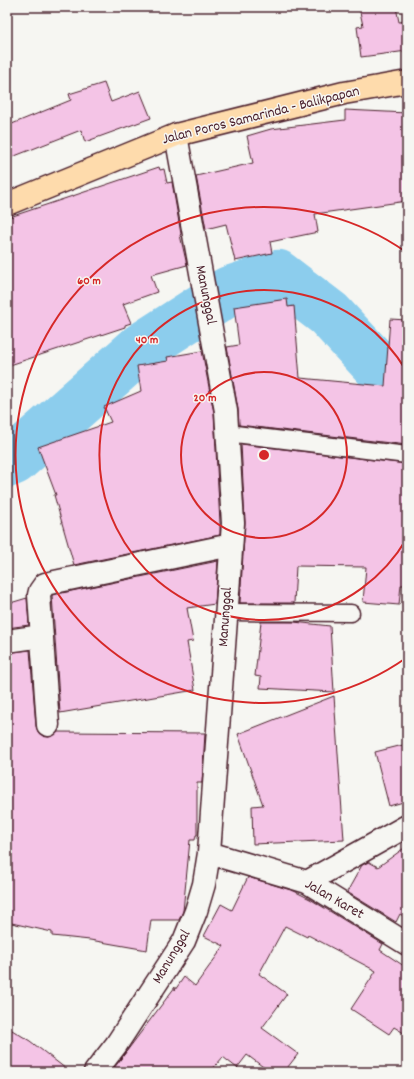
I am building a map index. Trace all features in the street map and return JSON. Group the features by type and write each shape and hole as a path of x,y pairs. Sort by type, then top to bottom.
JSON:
{"highway":[{"name":"Jalan Poros Samarinda - Balikpapan","path":"7,204 176,135 344,93 407,82"}],"street":[{"name":"Manunggal","path":"95,1072 116,1045 184,942 196,911 204,884 209,853 233,523 226,411 176,135"},
{"path":"48,725 40,595 40,591 45,584 231,545"},
{"path":"7,641 42,636"},
{"path":"307,882 407,826"},
{"name":"Jalan Karet","path":"209,853 307,882 407,944"}],"lane":[{"path":"227,433 407,455"},
{"path":"227,612 352,613"}],"building":[{"path":"359,7 396,7 399,22 407,21 407,51 361,57 357,27 363,26"},
{"path":"104,83 111,102 140,91 151,118 85,142 81,130 7,159 7,126 71,100 69,94"},
{"path":"345,110 407,113 407,201 315,214 318,232 270,242 272,253 235,261 226,224 206,229 196,176 253,163 247,136 271,129 345,120"},
{"path":"159,167 160,170 164,169 167,183 172,182 180,235 187,265 151,275 157,292 123,304 131,323 125,325 125,327 7,366 7,218"},
{"path":"287,299 288,307 294,306 300,378 385,386 390,319 407,320 407,445 239,425 238,409 227,347 239,345 234,307"},
{"path":"202,351 214,413 220,535 74,565 54,495 56,495 38,447 111,422 104,407 141,391 137,366 168,361 167,357"},
{"path":"241,444 407,464 407,585 401,585 399,605 363,602 366,567 296,566 294,603 240,603 245,522"},
{"path":"218,561 215,604 187,608 193,641 187,642 195,690 60,713 52,595"},
{"path":"27,598 29,625 7,628 7,604"},
{"path":"261,622 294,622 330,626 334,692 260,688 261,677 255,676"},
{"path":"30,650 36,726 38,732 43,736 49,737 58,732 205,733 202,783 197,783 197,835 195,840 190,840 183,911 179,920 151,920 147,950 90,940 52,936 52,932 7,922 7,653"},
{"path":"334,696 344,840 253,844 252,806 263,805 238,734"},
{"path":"407,744 407,801 389,806 375,752"},
{"path":"407,846 407,918 400,914 396,922 347,892 362,865 369,862 378,867"},
{"path":"248,877 294,891 310,899 383,944 380,950 407,968 407,1035 394,1027 389,1034 351,1009 376,971 308,935 307,937 285,926 259,974 287,994 262,1028 298,1054 284,1072 270,1072 247,1055 237,1068 223,1057 210,1072 111,1072 175,987 175,990 184,977 195,986 224,946 204,936 221,904 232,910"},
{"path":"7,1027 30,1041 70,1072 7,1072"}],"waterway":[{"path":"7,463 14,460 142,347 229,291 278,275 329,314 382,371 407,377"}]}
